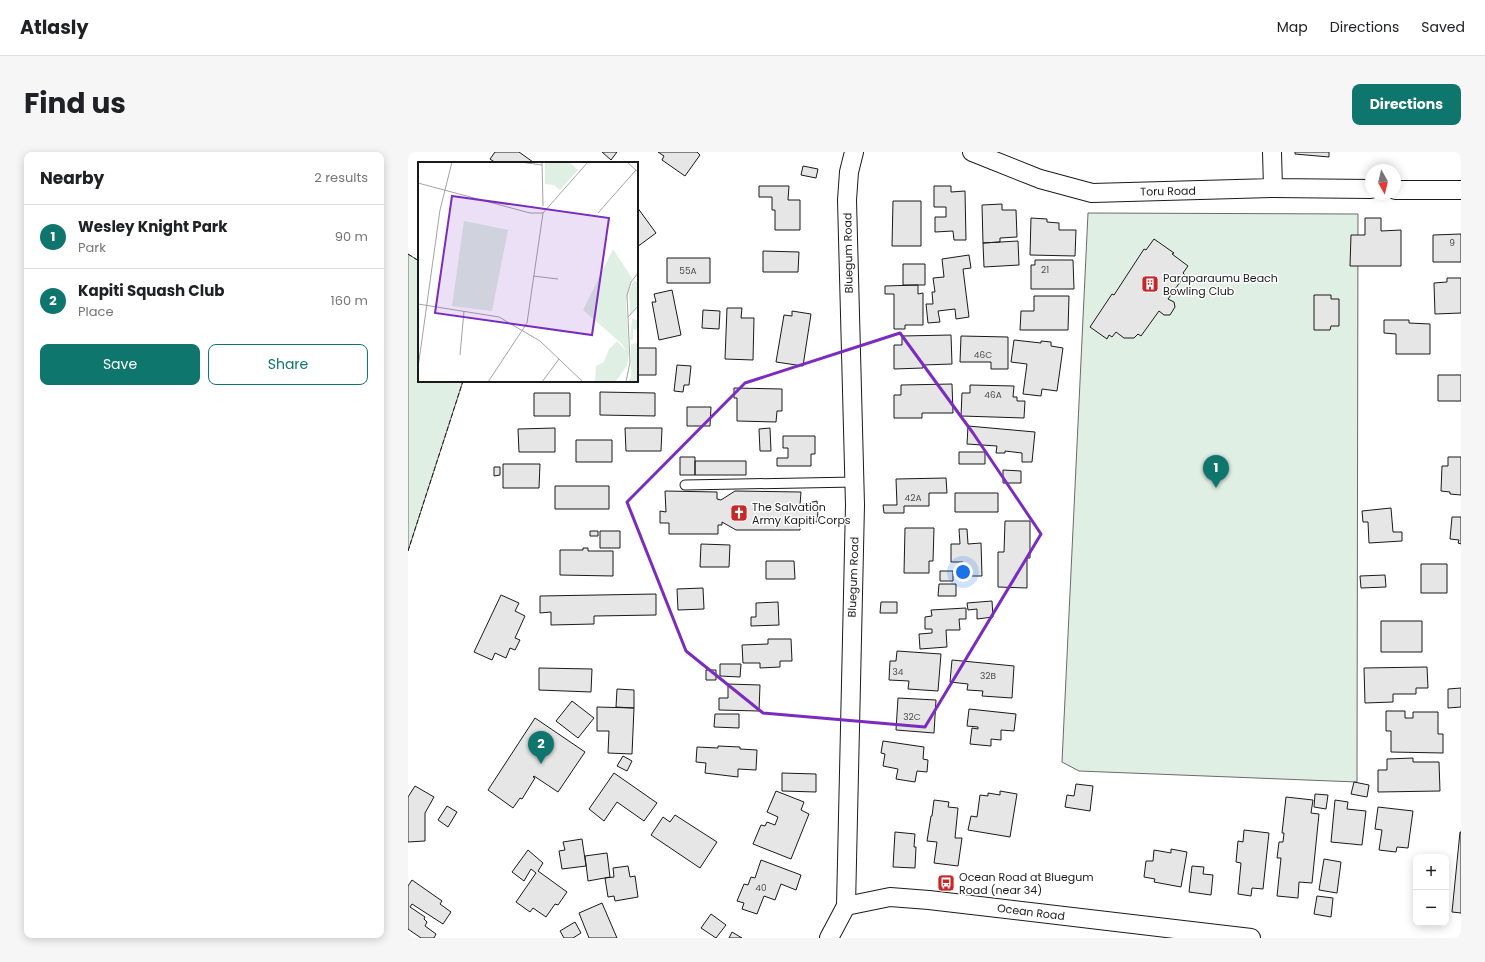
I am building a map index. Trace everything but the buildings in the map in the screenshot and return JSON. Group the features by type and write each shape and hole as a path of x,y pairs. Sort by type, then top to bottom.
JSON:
{"street":[{"name":"Bluegum Road","path":"846,906 855,482 847,200 849,172 854,152"},
{"name":"Toru Road","path":"972,152 1040,179 1092,193 1273,188 1365,189"},
{"path":"1272,152 1273,188"},
{"path":"1401,190 1461,190"},
{"name":"Ocean Road","path":"846,906 890,897 929,900 1251,938"},
{"path":"829,938 846,906"}],"lane":[{"path":"685,485 855,482"}],"highlighted area":[{"path":"900,333 973,433 1041,534 925,727 763,713 686,651 627,502 745,383"}],"green space":[{"path":"1088,213 1358,214 1357,782 1079,771 1062,762"},
{"path":"408,254 418,260 418,382 463,382 408,551"}],"fence":[{"path":"408,254 418,260"},
{"path":"408,551 463,382"}],"place":[{"name":"Paraparaumu Beach Bowling Club","path":"1150,284"},
{"name":"Wesley Knight Park","path":"1216,488"},
{"name":"The Salvation Army Kapiti Corps","path":"739,513"},
{"name":"Kapiti Squash Club","path":"541,764"},
{"name":"Ocean Road at Bluegum Road (near 34)","path":"946,883"}]}
